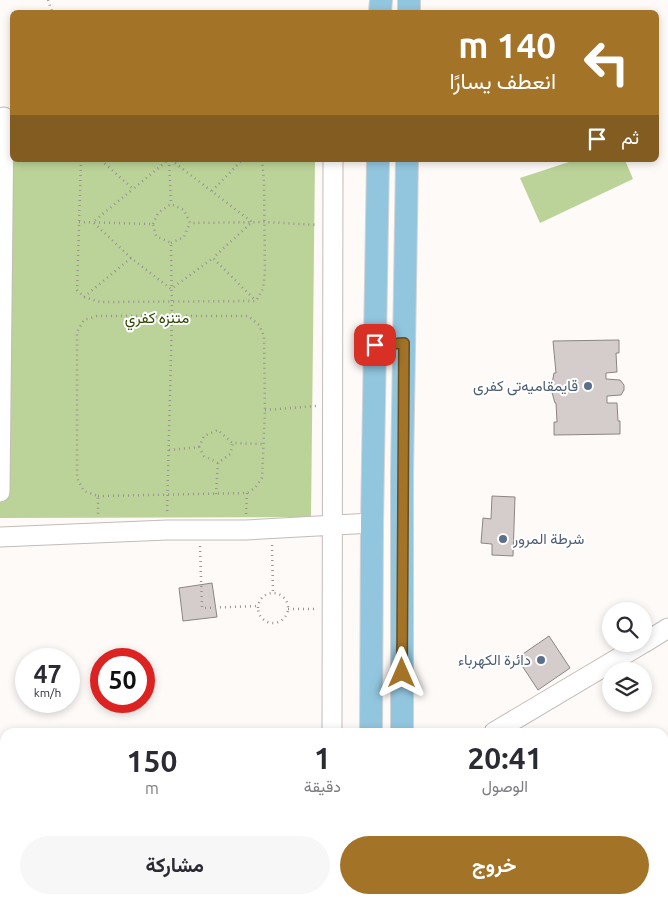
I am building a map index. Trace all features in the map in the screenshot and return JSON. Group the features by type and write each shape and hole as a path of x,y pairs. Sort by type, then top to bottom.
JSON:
{"main road":[{"path":"371,728 372,523 378,162"},
{"path":"402,728 402,474 406,162"},
{"path":"375,345 404,343"},
{"path":"373,474 402,474"}],"street":[{"path":"0,492 5,117"},
{"path":"332,728 333,162"},
{"path":"0,537 372,523"},
{"path":"652,638 668,628"},
{"path":"517,726 629,652"}],"path":[{"path":"81,162 77,290 84,297 100,302 256,301"},
{"path":"103,162 133,189"},
{"path":"93,222 167,162"},
{"path":"170,162 171,204"},
{"path":"173,162 252,222"},
{"path":"212,191 240,162"},
{"path":"256,301 263,289 265,272 262,162"},
{"path":"171,204 184,210 190,223 184,237 171,243 156,236 153,224 158,213 171,204"},
{"path":"79,222 153,224"},
{"path":"93,222 131,258 171,289"},
{"path":"171,289 213,258 252,222"},
{"path":"190,223 264,222 333,227"},
{"path":"167,495 172,316 171,243"},
{"path":"84,297 131,258"},
{"path":"213,258 256,301"},
{"path":"97,316 172,316 248,316 259,325 264,336 265,410 262,478 255,488 246,493 98,496 84,491 77,478 77,332 84,320 97,316"},
{"path":"265,410 332,406"},
{"path":"198,447 204,436 218,430 233,443 264,444"},
{"path":"216,494 218,464 230,454 233,443"},
{"path":"168,450 198,447"},
{"path":"198,447 204,456 218,464"},
{"path":"98,496 98,532"},
{"path":"271,528 273,593"},
{"path":"199,530 202,608 258,606"},
{"path":"273,593 284,597 287,601 288,609 283,620 274,624 269,623 258,613 261,599 273,593"},
{"path":"288,609 332,610"}],"green space":[{"name":"متنزه كفري","path":"0,126 10,154 10,162 315,162 311,517 0,518"},
{"path":"569,162 626,162 633,179 540,223 520,178"}],"building":[{"name":"قایمقامیەتی کفری","path":"619,340 619,353 616,353 617,372 606,373 606,379 620,380 624,385 621,395 607,396 607,403 617,403 620,434 554,435 554,422 557,422 556,403 551,389 554,373 556,373 553,341"},
{"path":"492,496 515,497 513,556 492,555 492,544 481,543 483,518 491,519"},
{"path":"212,583 217,617 183,621 179,588"},
{"path":"549,636 570,668 538,690 517,658"}],"place":[{"name":"قایمقامیەتی کفری","path":"588,386"},
{"name":"شرطة المرور","path":"503,539"},
{"name":"دائرة الكهرباء","path":"541,660"}],"route":[{"path":"375,345 404,343 402,673"}]}
